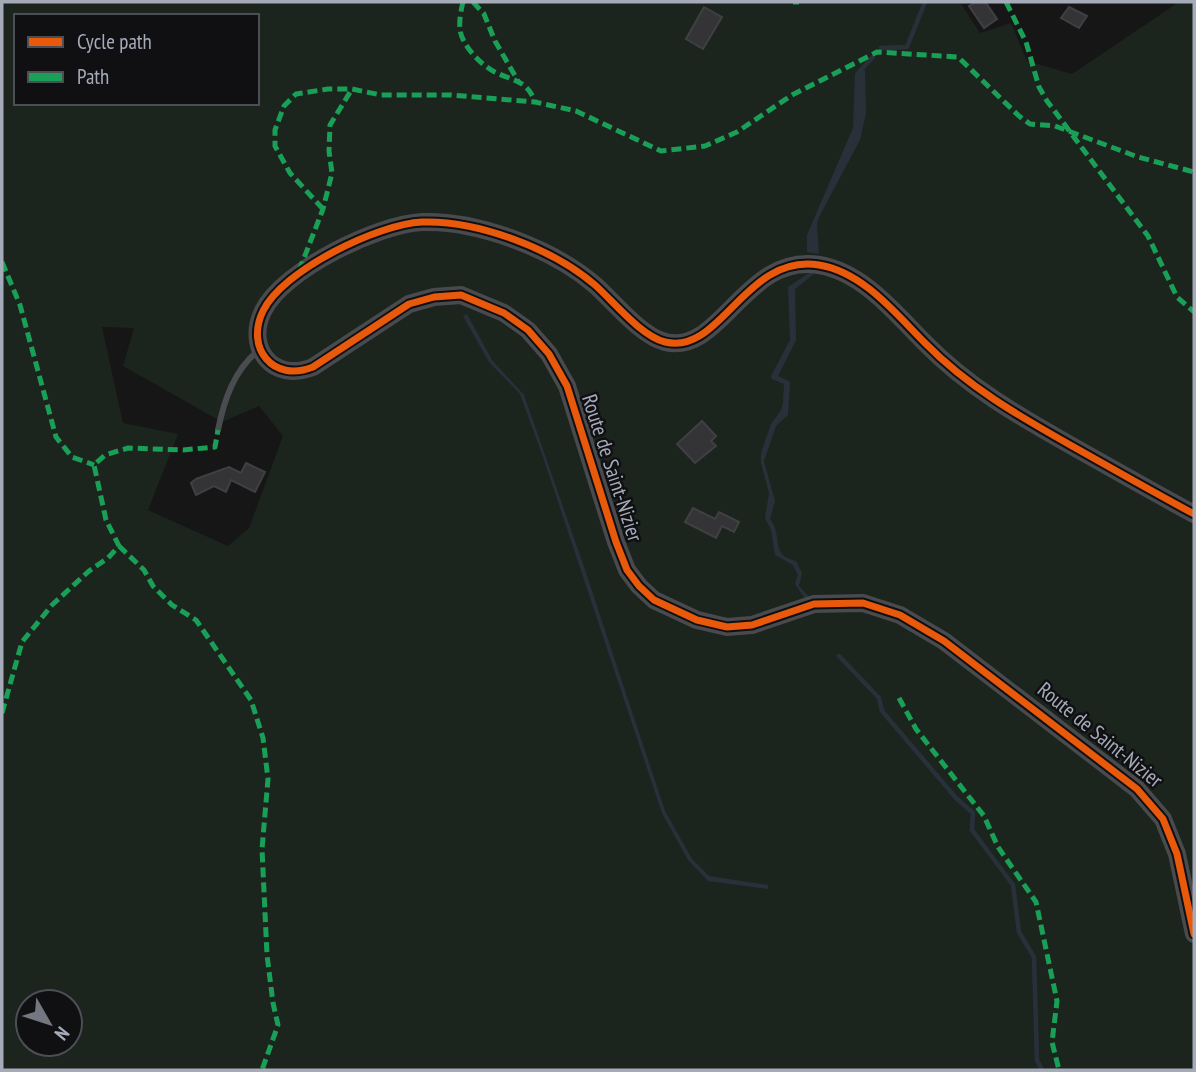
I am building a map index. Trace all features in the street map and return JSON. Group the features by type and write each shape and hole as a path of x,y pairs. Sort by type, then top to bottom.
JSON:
{"main road":[{"path":"260,349 260,320 272,297 283,286 353,243 396,225 419,222 461,224 489,231 546,254 585,278 651,336 663,342 692,340 709,331 762,279 788,268 821,265 856,280 905,322 947,366 992,400 1194,514"},
{"name":"Route de Saint-Nizier","path":"260,349 274,367 288,372 302,371 347,346 410,304 435,297 461,295 504,313 528,330 549,354 567,386 627,570 654,600 697,620 727,627 752,625 814,604 863,603 900,615 944,641 1137,789 1163,819 1177,854 1194,934"}],"lane":[{"path":"218,430 229,389 249,358 260,349"}],"shaded area":[{"path":"2,2 960,2 980,33 1011,23 1027,61 1072,74 1179,2 1194,2 1194,1070 2,1070","holes":["102,327 134,328 123,366 222,422 259,406 283,436 249,528 228,546 148,510 178,434 123,423"]},
{"path":"865,70 866,113 860,140 819,217 819,254 807,252 807,235 853,128 855,73"},
{"path":"812,271 814,274 795,289 796,340 778,376 790,382 788,415 776,426 764,461 775,501 770,519 780,550 796,561 802,573 799,586 810,598 806,600 795,584 798,575 793,565 775,555 771,530 765,518 769,493 761,453 771,424 783,402 784,384 771,376 790,340 788,287"},
{"path":"467,314 492,360 524,395 665,811 692,859 709,876 768,885 768,889 708,881 688,860 662,813 520,394 489,362 463,316"}],"building":[{"path":"976,2 986,3 997,19 984,28 969,6"},
{"path":"704,7 722,17 703,49 686,39"},
{"path":"1069,7 1087,16 1079,28 1061,18"},
{"path":"702,421 716,436 711,441 716,446 695,463 677,444"},
{"path":"246,463 265,472 255,492 231,480 226,492 214,486 196,495 191,483 196,479 229,467 241,473"},
{"path":"693,508 715,519 719,512 739,522 734,532 722,526 716,538 685,522"}],"waterway":[{"path":"881,48 907,47 925,2"},
{"path":"859,78 859,72 873,57"},
{"path":"839,656 879,698 882,711 956,798 973,813 972,830 1013,885 1019,932 1034,957 1037,1060 1042,1070"}],"marked path":[{"path":"463,2 460,29 467,47 488,68 528,89 535,102"},
{"path":"473,2 484,14 495,41 518,81"},
{"path":"793,2 799,2"},
{"path":"1006,2 1026,42 1039,87 1047,101 1148,236 1177,297 1194,312"},
{"path":"323,209 290,173 275,146 275,130 284,106 296,94 328,89 352,89 381,95 451,95 535,102 576,111 661,151 705,146 737,132 792,95 877,52 958,57 1030,124 1055,126 1138,157 1194,172"},
{"path":"299,271 323,209 332,173 330,125 352,89"},
{"path":"2,262 20,305 56,437 72,457 94,465"},
{"path":"2,713 22,642 52,605 119,546 106,520 94,465 105,455 128,448 183,450 215,447 218,430"},
{"path":"119,546 144,570 153,586 172,605 196,620 251,700 263,738 268,779 262,849 267,955 278,1025 262,1070"},
{"path":"899,698 916,729 984,816 998,847 1036,902 1057,1001 1052,1042 1059,1070"}],"cycle path":[{"path":"1194,514 995,400 941,359 890,307 864,285 835,269 819,265 793,265 772,274 702,334 685,342 665,342 637,326 578,272 537,249 514,239 467,226 422,222 381,231 310,265 274,295 263,311 258,325 260,349 266,359 275,366 299,371 313,367 409,304 434,297 461,295 504,313 528,330 549,354 567,386 627,570 654,600 697,620 727,627 752,625 814,604 863,603 900,615 944,641 1137,789 1163,819 1177,854 1194,934"}]}
